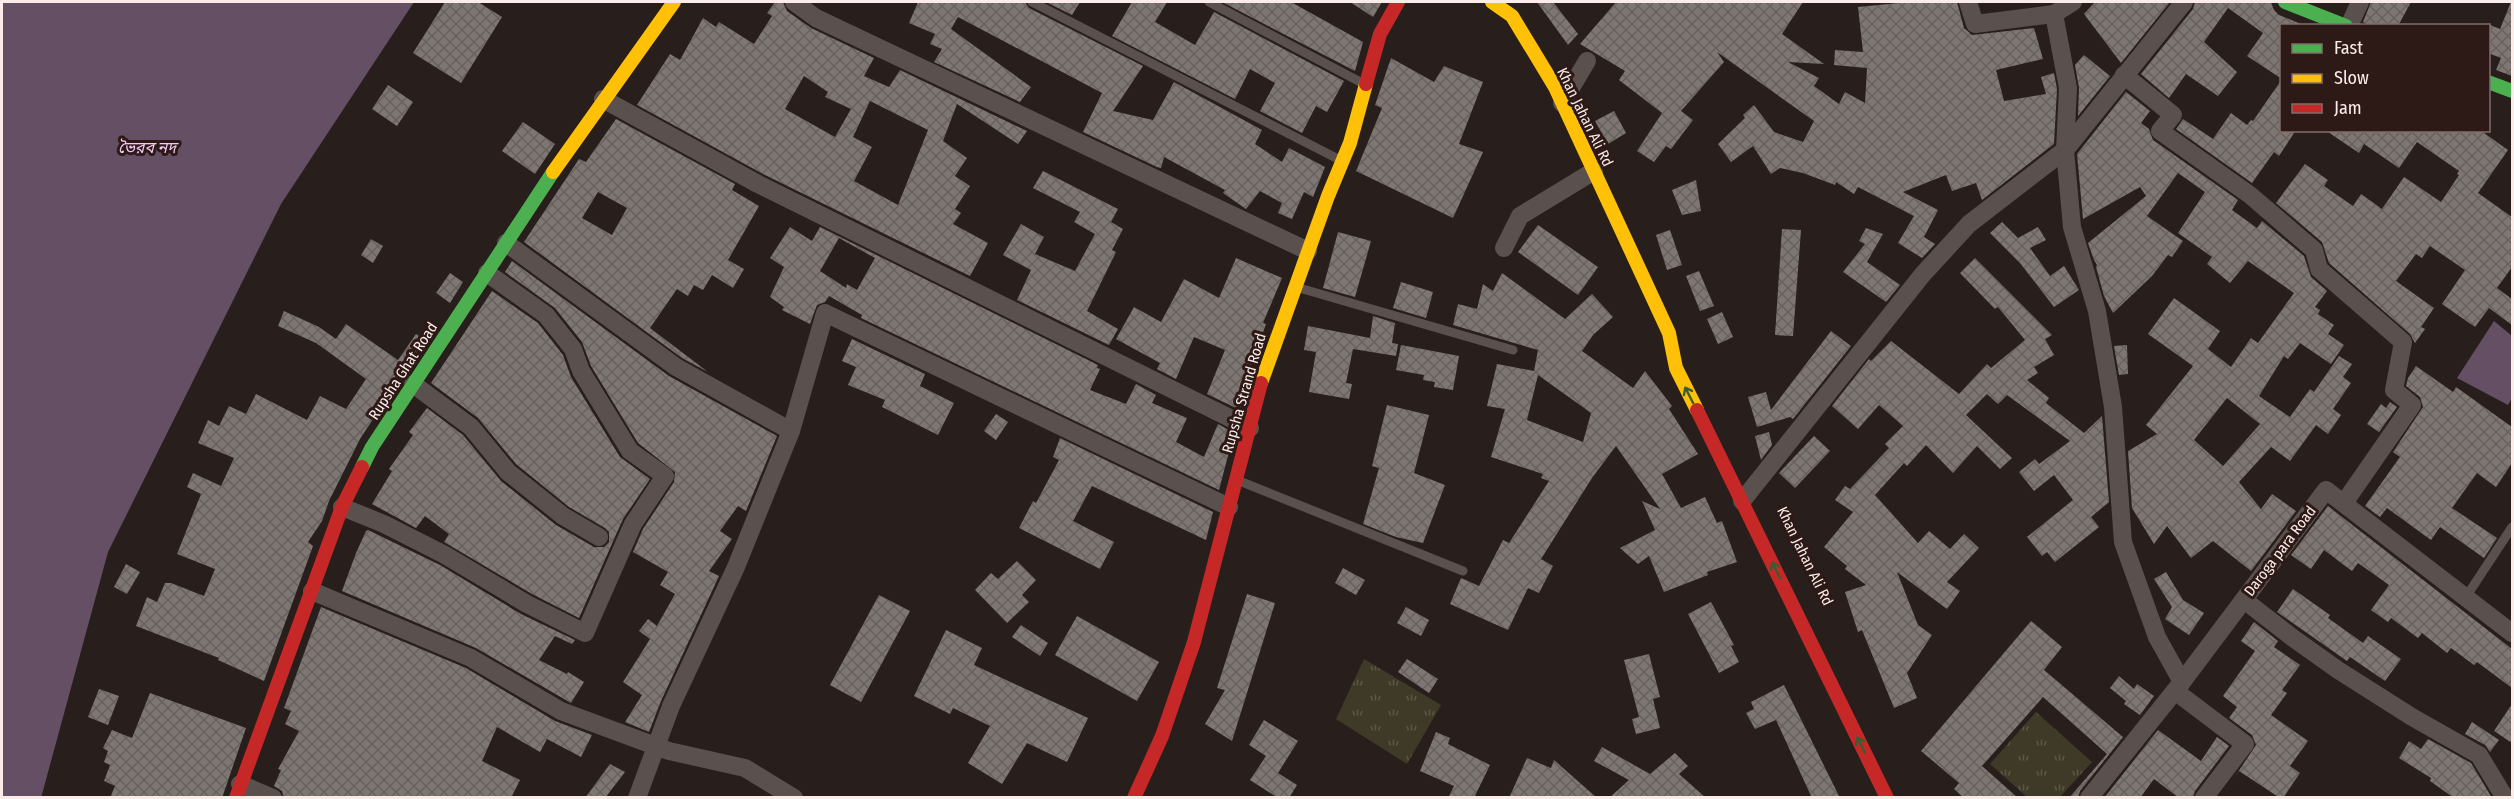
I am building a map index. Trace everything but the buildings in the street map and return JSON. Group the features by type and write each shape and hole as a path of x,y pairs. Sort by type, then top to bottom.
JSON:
{"main road":[{"name":"Rupsha Ghat Road","path":"238,791 342,507 372,447 603,99 674,2"},
{"name":"Rupsha Strand Road","path":"1134,798 1162,735 1194,642 1266,366 1350,143 1380,34 1398,2"},
{"name":"Khan Jahan Ali Rd","path":"1492,2 1512,16"},
{"name":"Khan Jahan Ali Rd","path":"1510,2 1512,16 1555,87 1668,333 1676,368 1750,490 1885,797"},
{"path":"2285,2 2342,24"},
{"path":"2490,83 2512,91"},
{"name":"Khan Jahan Ali Rd","path":"1668,333 1691,361"}],"street":[{"path":"794,2 816,18 1308,251"},
{"path":"1968,2 1975,24 2054,14 2073,2"},
{"path":"1750,490 1923,274 1969,224 2065,150 2184,2"},
{"path":"2348,24 2360,2"},
{"path":"2054,14 2068,88 2065,150 2072,227 2097,311 2113,407 2123,542 2157,638 2179,686 2245,744 2204,798"},
{"path":"1562,103 1587,61"},
{"path":"2124,75 2173,115 2160,131 2266,208 2314,250 2319,269 2403,342 2394,390 2412,405 2344,503"},
{"path":"603,99 758,184 1250,428"},
{"path":"1504,248 1520,216 1594,171"},
{"path":"506,243 676,366 792,431"},
{"path":"342,507 384,524 445,555 526,604 585,633 633,524 665,476 630,451 581,371 573,349 546,315 487,273"},
{"path":"637,798 671,706 736,567 792,431 825,313 1229,507"},
{"path":"413,384 471,427 508,472 563,516 599,537"},
{"name":"Daroga para Road","path":"2089,798 2179,686 2326,490 2512,633"},
{"path":"312,591 471,658 561,711 657,746 745,768 794,798"},
{"path":"2244,600 2338,670 2412,717 2479,755 2505,798"},
{"path":"238,791 273,798"}],"lane":[{"path":"1032,2 1342,161"},
{"path":"1209,2 1366,85"},
{"path":"1294,287 1513,350"},
{"path":"1236,479 1463,571"},
{"path":"2466,597 2512,527"}],"green space":[{"path":"1364,659 1441,705 1407,764 1336,719"},
{"path":"2036,712 2092,762 2060,797 2027,797 1990,764"}],"water":[{"name":"ভৈরব নদ","path":"2,2 414,2 281,204 108,552 41,798 2,797"},
{"path":"2494,321 2512,336 2512,398 2508,405 2457,378"}],"traffic: fast":[{"path":"2285,2 2341,24"},
{"path":"2490,83 2512,91"},
{"path":"362,467 372,447 553,172"}],"traffic: slow":[{"path":"553,172 674,2"},
{"path":"1492,2 1512,16 1555,87 1669,333 1676,368 1697,410"},
{"path":"1261,383 1328,196 1350,143 1366,84"}],"traffic: jam":[{"path":"1366,84 1380,34 1398,2"},
{"path":"1134,798 1162,736 1194,642 1261,383"},
{"path":"1697,410 1887,798"},
{"path":"236,798 342,507 362,467"}]}
